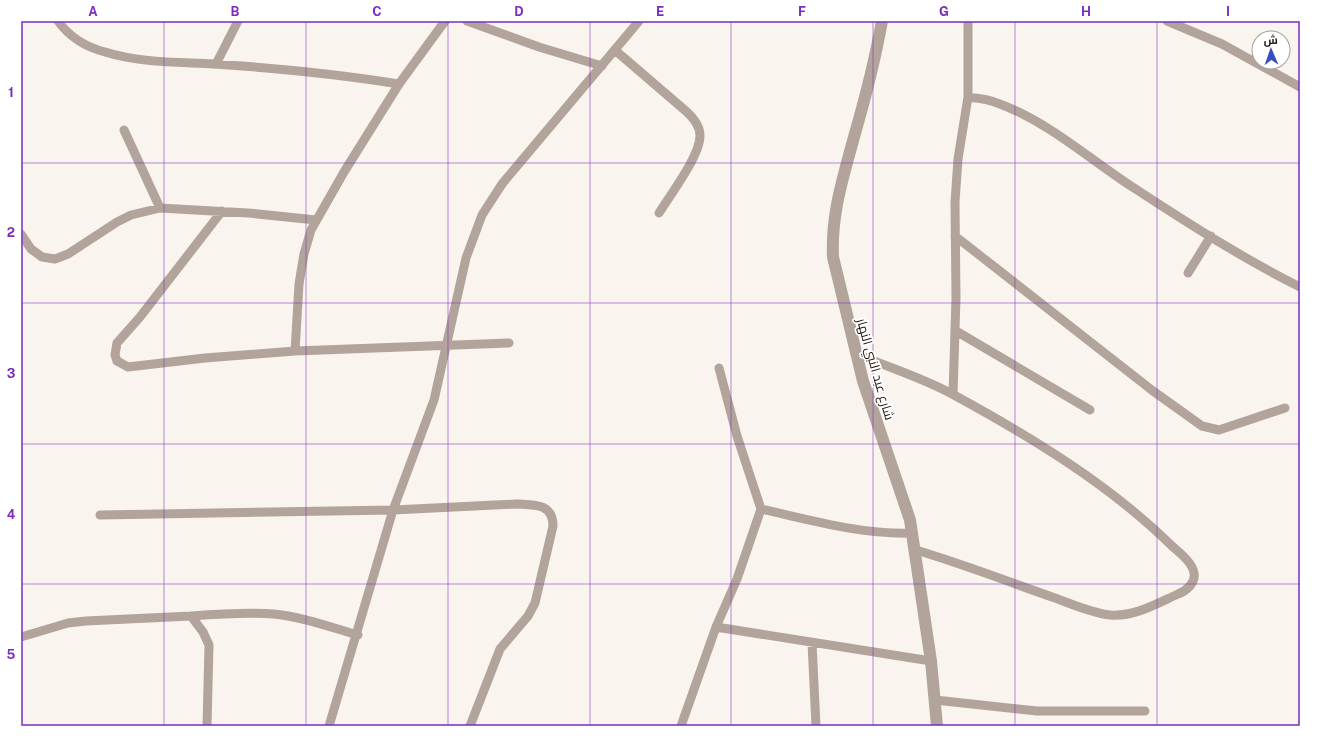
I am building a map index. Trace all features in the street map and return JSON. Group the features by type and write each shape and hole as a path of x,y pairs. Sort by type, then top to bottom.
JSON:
{"street":[{"path":"58,21 75,40 106,52 141,60 216,64 361,78 399,84"},
{"path":"216,64 238,21"},
{"path":"294,351 297,299 301,269 308,240 316,220 399,84 445,21"},
{"path":"467,21 539,47 602,66"},
{"path":"330,726 342,680 358,635 394,510 434,400 466,258 482,215 506,179 616,51 639,21"},
{"name":"شارع عبد النبي النهار","path":"882,21 864,100 835,205 833,224 833,257 863,381 910,520 913,533 931,661 937,726"},
{"path":"953,394 956,331 955,236 958,159 968,97 968,21"},
{"path":"1167,21 1222,44 1300,87"},
{"path":"616,51 687,112 696,121 699,129 698,146 693,157 659,213"},
{"path":"968,97 997,102 1026,116 1059,136 1131,186 1265,269 1300,288"},
{"path":"124,130 160,208"},
{"path":"21,234 31,249 42,257 55,259 68,254 117,222 131,215 160,208 222,211 316,220"},
{"path":"222,211 140,317 117,343 114,349 118,361 128,367 205,358 294,351 509,342"},
{"path":"955,236 1166,400 1202,426 1219,430 1285,408"},
{"path":"1188,273 1211,236"},
{"path":"956,331 1090,410"},
{"path":"855,353 953,394 1041,445 1128,507 1188,561 1194,572 1194,577 1192,584 1183,592 1134,612 1109,615 1093,611 982,573 953,561 916,550"},
{"path":"681,726 716,627 737,579 761,509 737,436 719,368"},
{"path":"100,515 394,510 517,504 547,508 551,514 553,526 535,603 528,616 500,649 470,726"},
{"path":"761,509 859,529 895,534 913,533"},
{"path":"21,637 68,623 86,621 241,613 274,614 313,621 358,635"},
{"path":"191,616 203,632 209,645 207,726"},
{"path":"716,627 812,644 931,661"},
{"path":"812,644 816,726"},
{"path":"935,700 1036,711 1145,710"}]}
